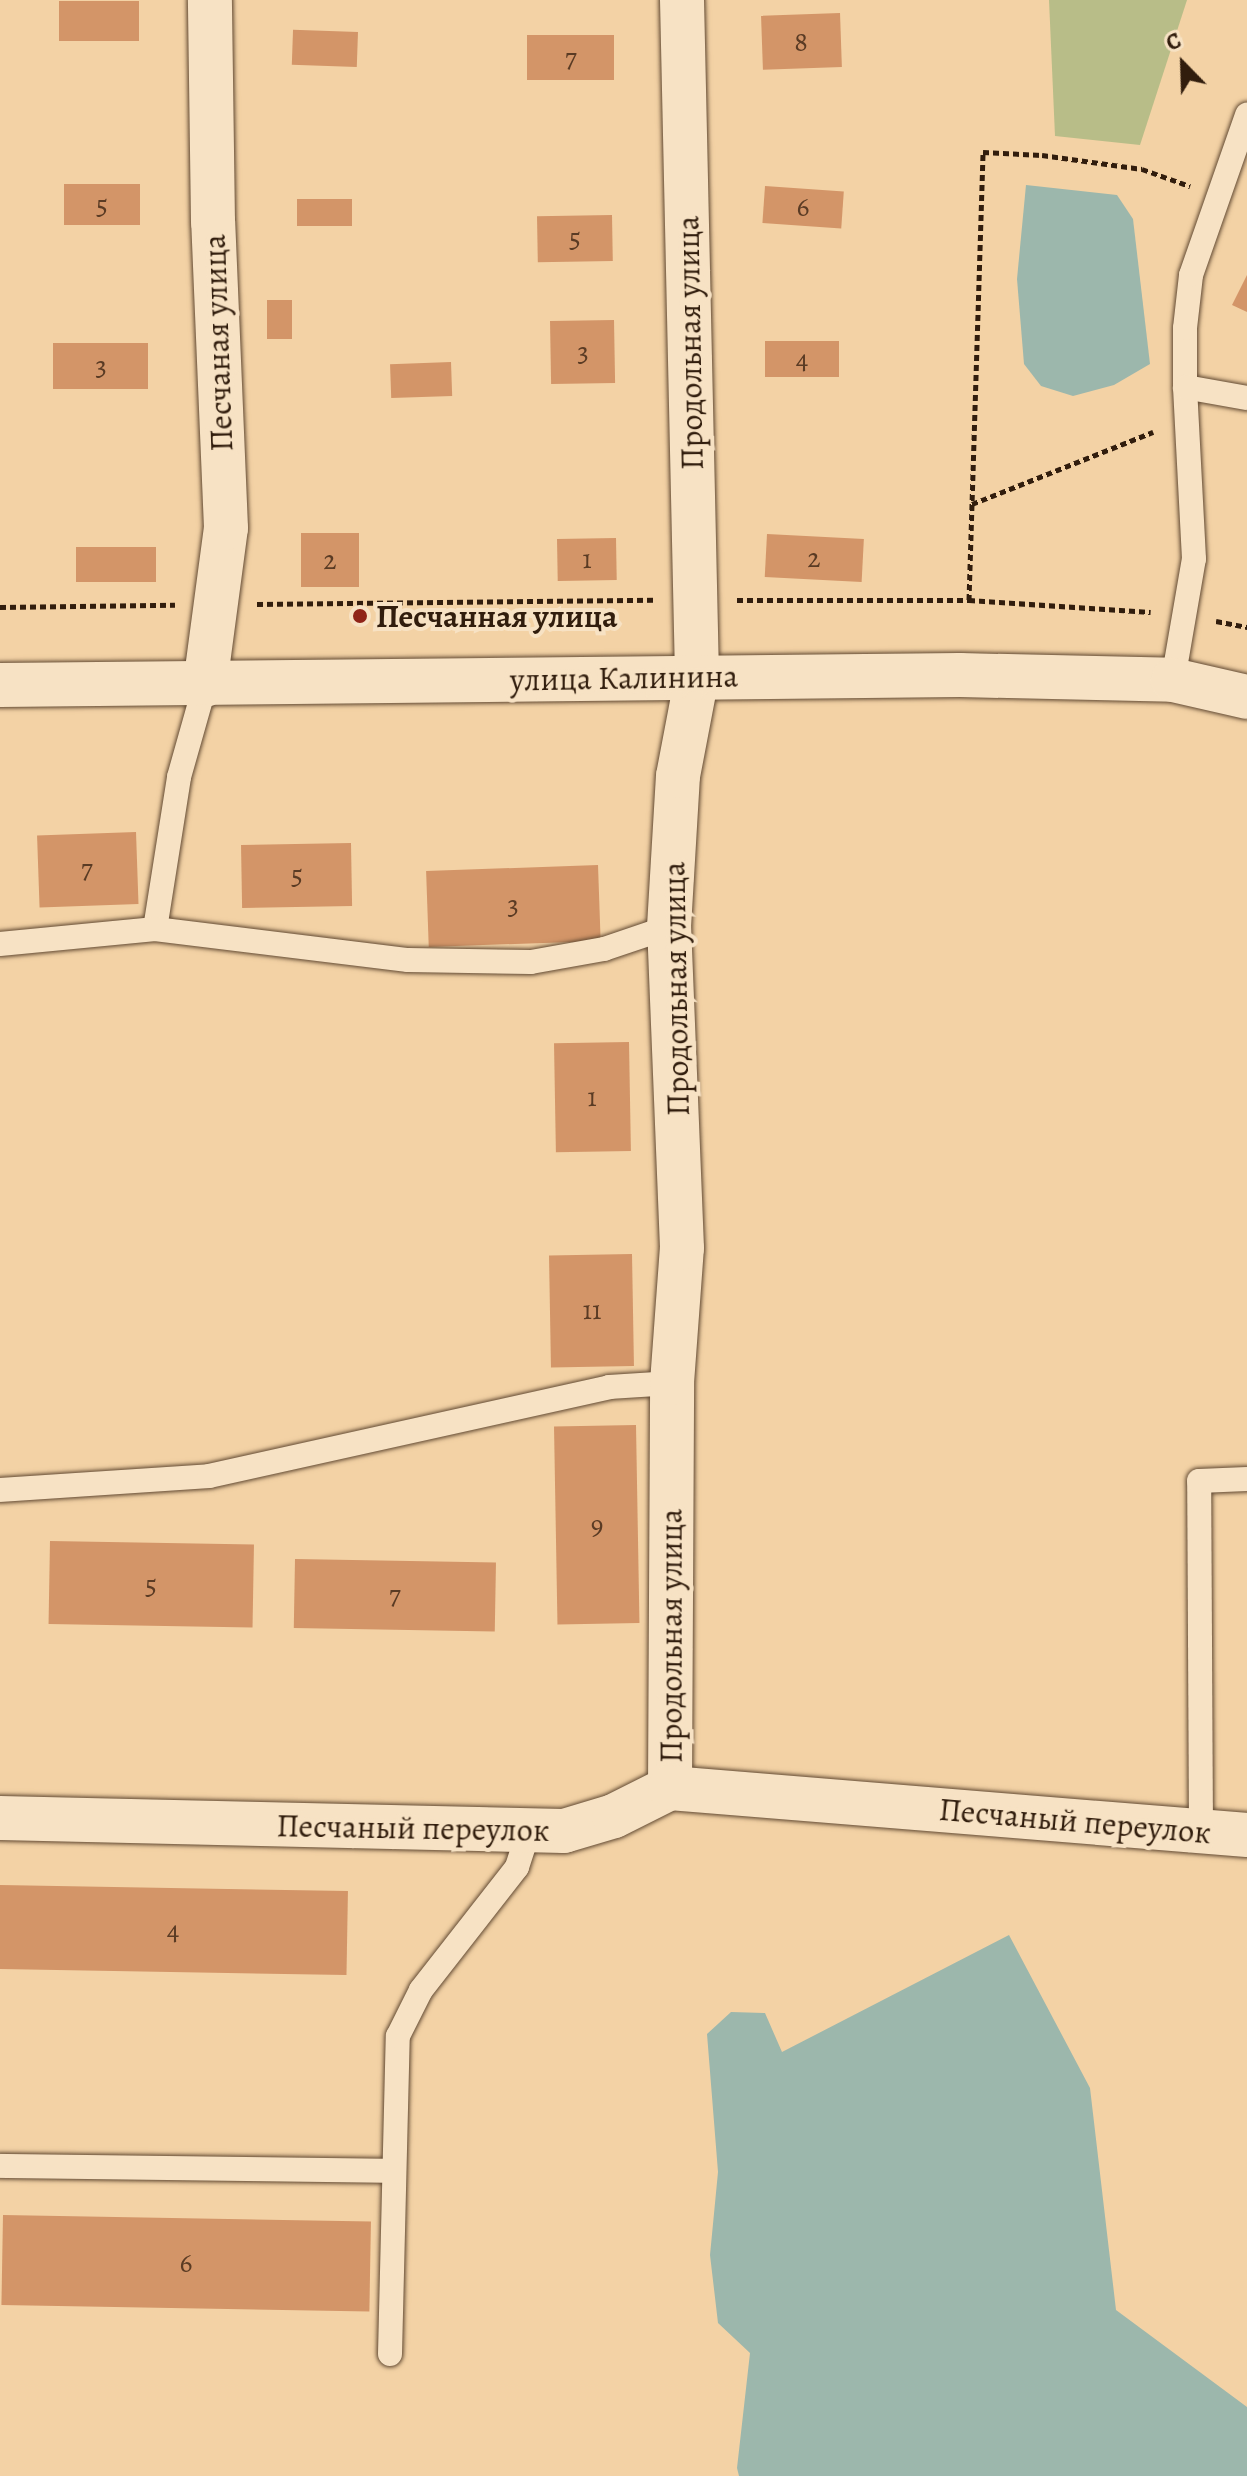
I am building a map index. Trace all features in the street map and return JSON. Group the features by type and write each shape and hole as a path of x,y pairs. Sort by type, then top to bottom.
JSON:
{"street":[{"name":"Песчаная улица","path":"205,685 226,528 213,222 210,0"},
{"name":"Продольная улица","path":"670,1788 672,1383 682,1248 669,927 678,776 697,676 682,0"},
{"name":"улица Калинина","path":"0,685 960,675 1173,680 1247,697"},
{"name":"Песчаный переулок","path":"0,1818 529,1831 577,1827 614,1816 670,1788 1247,1835"}],"lane":[{"path":"1173,680 1194,559 1185,387 1185,328 1191,275 1247,115"},
{"path":"1185,387 1247,398"},
{"path":"155,929 179,777 205,685"},
{"path":"0,944 155,929 408,960 531,962 604,949 669,927"},
{"path":"0,1490 209,1476 609,1387 672,1383"},
{"path":"1201,1831 1199,1481 1247,1479"},
{"path":"390,2354 395,2058 402,2027 421,1990 517,1867 529,1831"},
{"path":"0,2166 393,2171"}],"path":[{"path":"969,600 983,152 1042,155 1142,169 1219,196"},
{"path":"972,504 1186,419"},
{"path":"0,607 969,600 1184,614 1247,627"}],"green space":[{"path":"1049,0 1187,0 1140,145 1055,136"}],"shaded area":[{"path":"1026,185 1117,195 1133,219 1150,364 1114,385 1073,396 1041,386 1024,364 1017,279"},
{"path":"1009,1935 1090,2088 1116,2310 1247,2407 1247,2476 739,2476 737,2468 750,2353 718,2323 710,2255 718,2172 707,2034 731,2012 765,2013 782,2052"}],"building":[{"path":"59,1 139,1 139,41 59,41"},
{"path":"840,13 842,67 763,70 761,16"},
{"path":"293,30 358,32 357,67 292,65"},
{"path":"527,35 614,35 614,80 527,80"},
{"path":"64,184 140,184 140,225 64,225"},
{"path":"765,186 844,192 841,228 762,223"},
{"path":"297,199 352,199 352,226 297,226"},
{"path":"612,215 613,261 538,262 537,216"},
{"path":"1247,275 1247,312 1232,305"},
{"path":"267,300 292,300 292,339 267,339"},
{"path":"614,320 615,383 551,384 550,321"},
{"path":"765,341 839,341 839,377 765,377"},
{"path":"53,343 148,343 148,389 53,389"},
{"path":"451,362 452,396 391,398 390,364"},
{"path":"301,533 359,533 359,587 301,587"},
{"path":"767,534 864,539 862,582 765,577"},
{"path":"616,538 617,580 558,581 557,539"},
{"path":"76,547 156,547 156,582 76,582"},
{"path":"136,832 139,904 40,907 37,835"},
{"path":"351,843 352,906 242,908 241,845"},
{"path":"598,865 601,941 429,947 426,871"},
{"path":"629,1042 631,1151 556,1152 554,1043"},
{"path":"632,1254 634,1366 551,1367 549,1255"},
{"path":"636,1425 639,1623 557,1624 554,1426"},
{"path":"50,1541 254,1545 253,1628 49,1624"},
{"path":"295,1559 496,1563 495,1631 294,1628"},
{"path":"0,1885 348,1891 346,1975 0,1969"},
{"path":"3,2215 371,2221 369,2311 1,2305"}],"place":[{"name":"Песчанная улица","path":"360,616"}]}
